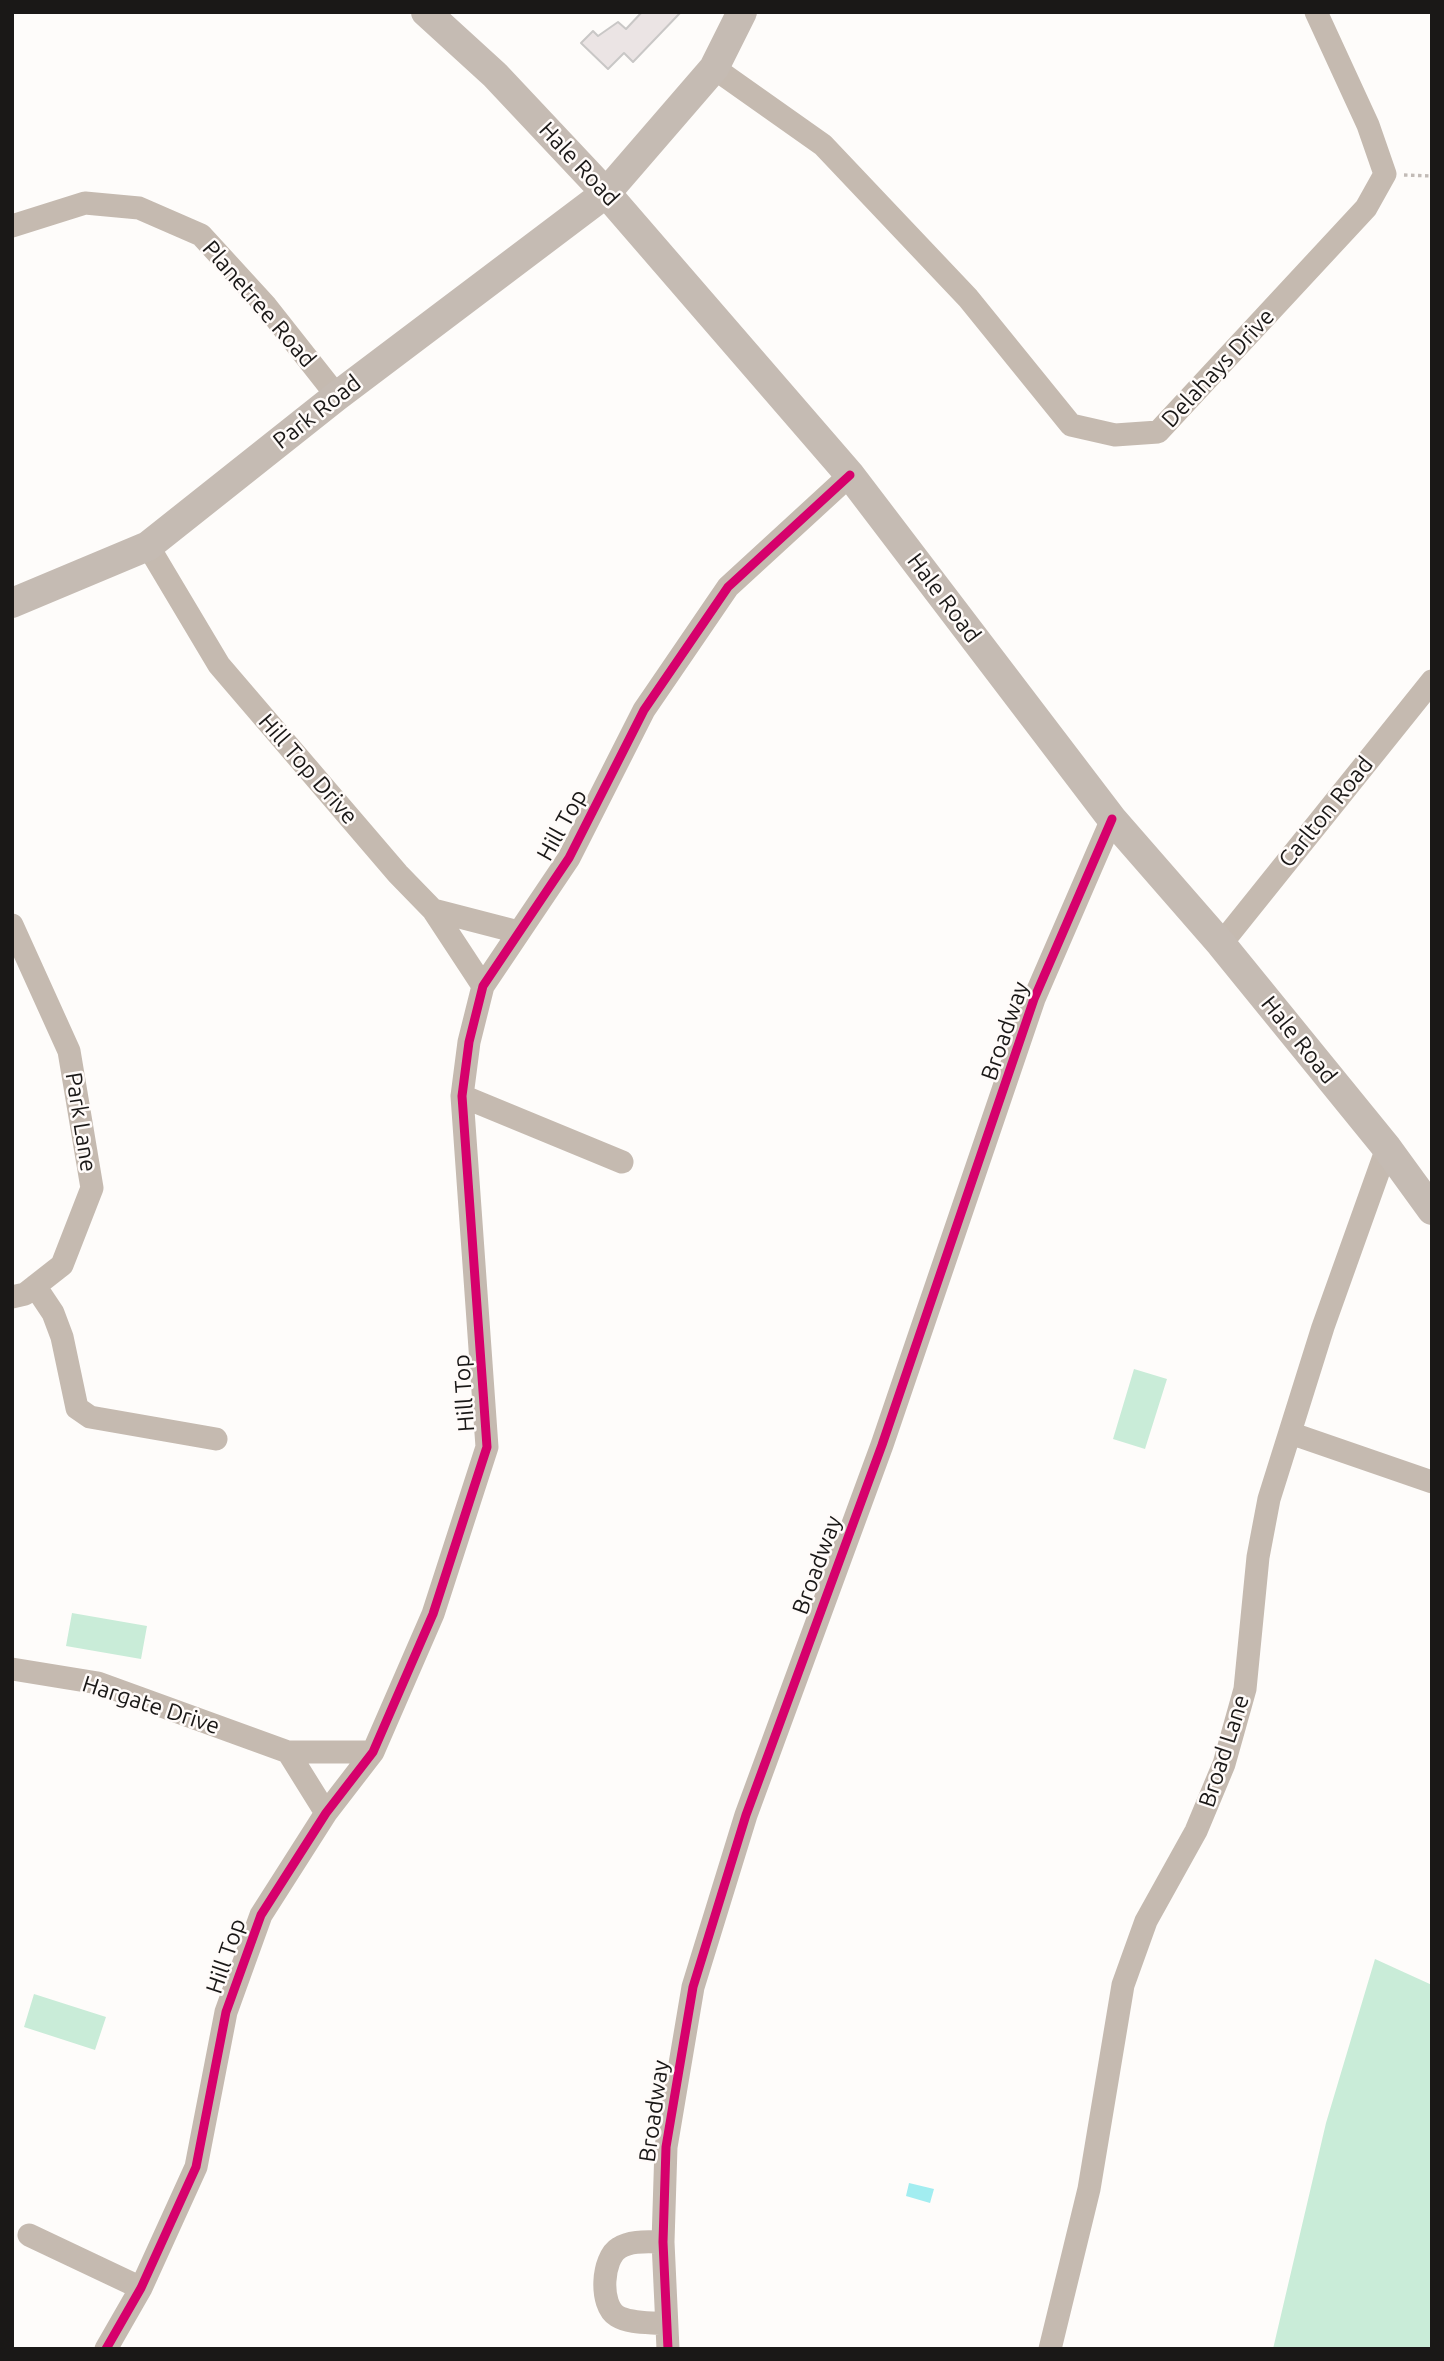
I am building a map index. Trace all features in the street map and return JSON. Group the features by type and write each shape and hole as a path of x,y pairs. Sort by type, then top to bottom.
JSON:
{"main road":[{"name":"Hale Road","path":"426,12 495,75 607,193 850,475 1112,819 1221,944 1387,1148 1432,1210"},
{"name":"Park Road","path":"12,603 148,546 337,396 607,193 714,68 742,12"}],"street":[{"name":"Delahays Drive","path":"714,68 824,145 968,298 1072,425 1115,435 1158,432 1366,208 1385,174 1368,125 1316,12"},
{"name":"Planetree Road","path":"12,226 85,203 139,208 201,235 266,306 337,396"},
{"name":"Hill Top","path":"106,2349 141,2288 196,2167 226,2012 261,1914 326,1813 373,1752 433,1614 487,1447 462,1097 469,1042 483,986 569,858 645,710 728,587 850,475"},
{"name":"Hill Top Drive","path":"148,546 219,665 433,910 483,986"},
{"name":"Carlton Road","path":"1221,944 1432,681"},
{"name":"Broadway","path":"668,2349 663,2242 666,2147 692,1987 746,1815 887,1432 1034,999 1112,819"},
{"path":"433,910 518,932"},
{"name":"Park Lane","path":"12,925 69,1051 92,1188 62,1265 25,1294 12,1297"},
{"path":"462,1097 622,1162"},
{"name":"Broad Lane","path":"1050,2349 1089,2189 1123,1985 1146,1921 1196,1831 1224,1764 1245,1689 1258,1557 1269,1499 1323,1327 1387,1148"},
{"path":"35,1286 53,1313 62,1337 77,1408 90,1417 216,1438"},
{"path":"1290,1433 1432,1482"},
{"name":"Hargate Drive","path":"12,1669 98,1683 288,1752 373,1752"},
{"path":"288,1752 326,1813"},
{"path":"29,2235 141,2288"},
{"path":"663,2242 623,2245 613,2252 607,2262 606,2289 609,2306 616,2316 631,2321 666,2323"}],"green space":[{"path":"1134,1369 1167,1379 1145,1449 1113,1439"},
{"path":"72,1613 147,1626 141,1659 66,1646"},
{"path":"1375,1959 1432,1985 1432,2349 1273,2349 1326,2123"},
{"path":"34,1994 106,2017 95,2050 24,2027"}],"water":[{"path":"909,2183 934,2189 930,2203 906,2196"}],"building":[{"path":"642,12 681,12 633,62 624,53 608,69 581,43 593,31 598,36 618,22 626,29"}],"cycle path":[{"path":"106,2349 141,2288 196,2167 226,2012 261,1915 326,1813 373,1752 433,1614 487,1447 462,1096 469,1042 483,986 569,858 644,710 728,587 850,475"},
{"path":"668,2349 663,2242 666,2147 693,1987 746,1815 882,1445 1034,999 1112,819"}]}
